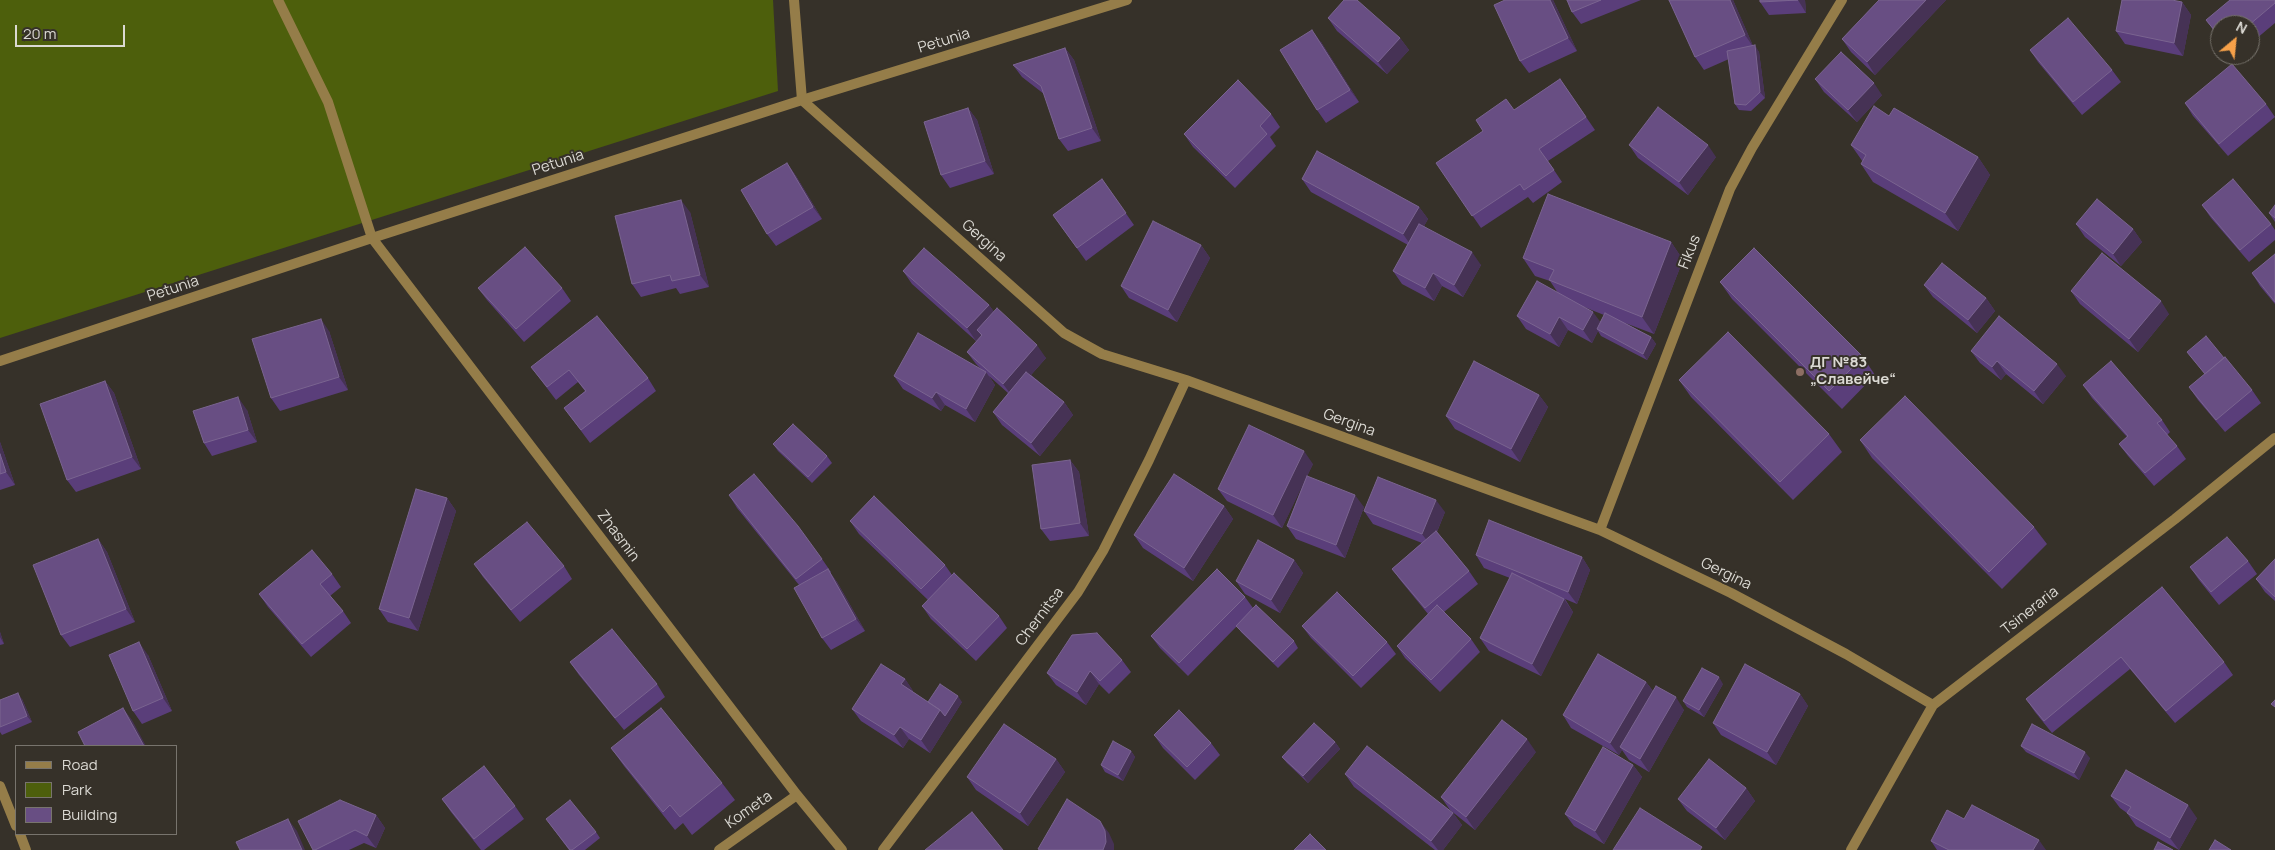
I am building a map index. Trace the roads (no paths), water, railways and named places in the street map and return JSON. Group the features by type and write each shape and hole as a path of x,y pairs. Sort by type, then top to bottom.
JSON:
{"street":[{"name":"Zhasmin","path":"278,0 328,102 372,238 796,795 842,850"},
{"path":"794,0 802,100"},
{"name":"Petunia","path":"0,362 372,238 802,100 1127,0"},
{"name":"Fikus","path":"1600,530 1730,189 1752,148 1842,0"},
{"name":"Gergina","path":"802,100 1064,333 1102,354 1186,380 1600,530 1732,593 1846,654 1933,705"},
{"name":"Chernitsa","path":"883,850 1078,592 1103,551 1149,460 1186,380"},
{"name":"Tsineraria","path":"1851,850 1933,705 2175,519 2275,438"},
{"path":"0,786 15,824"},
{"name":"Kometa","path":"719,850 796,795"},
{"path":"20,835 26,850"}],"place":[{"name":"ДГ №83 „Славейче“","path":"1800,372"}]}
